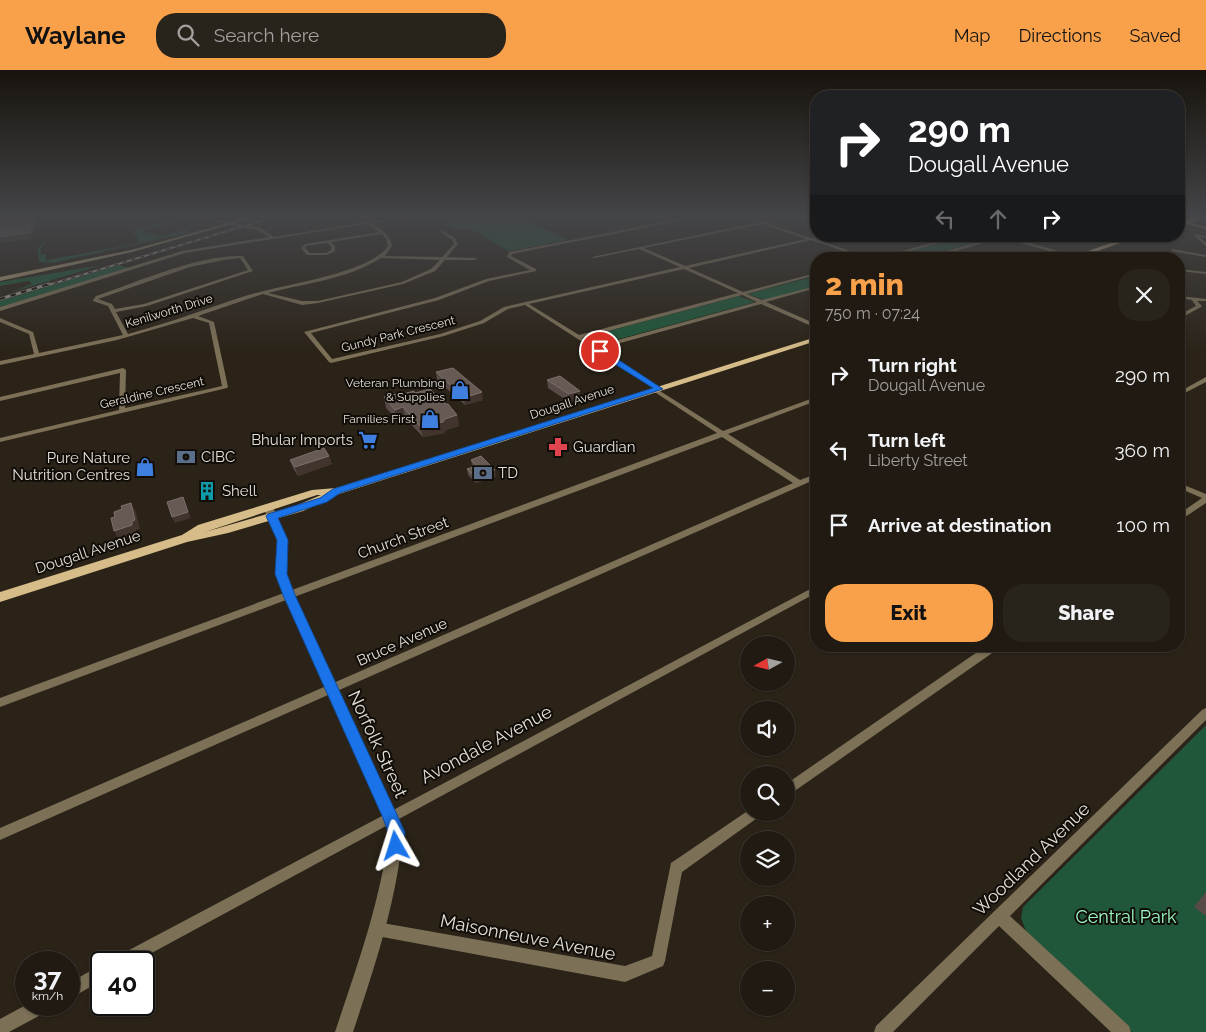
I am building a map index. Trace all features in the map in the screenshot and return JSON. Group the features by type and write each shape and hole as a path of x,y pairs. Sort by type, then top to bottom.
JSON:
{"main road":[{"path":"0,277 70,262"},
{"path":"42,268 73,262"},
{"name":"Dougall Avenue","path":"0,597 186,538 205,537 270,512 323,500 337,491 810,341"}],"street":[{"path":"0,309 152,262"},
{"path":"126,336 110,305 95,300 98,297 207,262"},
{"path":"113,311 145,305 251,271 244,262"},
{"name":"Kenilworth Drive","path":"0,363 126,336 193,316 261,292 352,271 372,262"},
{"path":"261,292 302,303 318,302 403,282 433,270 440,262"},
{"name":"Gundy Park Crescent","path":"520,262 534,270 488,280 437,299 307,332 330,362 442,335 482,322 506,308 527,305"},
{"path":"671,262 810,323"},
{"path":"527,305 711,262"},
{"path":"1185,271 1206,273"},
{"path":"578,337 810,276"},
{"path":"598,350 810,289"},
{"path":"1185,297 1206,300"},
{"path":"1185,314 1199,306 1193,298"},
{"path":"527,305 800,484"},
{"name":"Geraldine Crescent","path":"0,440 225,387 212,322 193,316"},
{"path":"0,320 30,333 37,355"},
{"path":"0,399 123,370 122,411"},
{"path":"1185,391 1206,379"},
{"name":"Church Street","path":"0,703 810,401"},
{"name":"Bruce Avenue","path":"0,834 810,479"},
{"path":"1185,488 1206,498 1185,514"},
{"name":"Norfolk Street","path":"270,512 282,540 281,574 289,595 391,817 396,832 395,860 377,929 344,1032"},
{"name":"Avondale Avenue","path":"141,951 810,592"},
{"path":"795,785 985,652"},
{"name":"Woodland Avenue","path":"882,1032 1206,713"},
{"name":"Maisonneuve Avenue","path":"377,929 625,974 658,961 676,868 743,821"},
{"path":"999,916 1122,1032"},
{"path":"0,1028 22,1016"}],"green space":[{"path":"102,265 9,293 32,284 28,281 0,286 0,282"},
{"path":"119,265 129,268 0,307 0,301"},
{"path":"810,278 810,288 765,300 748,294"},
{"path":"739,296 755,302 597,345 583,338"},
{"name":"Central Park","path":"1206,725 1206,1032 1132,1032 1026,931 1021,918 1023,907"}],"building":[{"path":"453,368 482,392 464,398 436,372"},
{"path":"560,376 580,391 569,394 547,380"},
{"path":"430,389 448,404 457,415 445,419 443,422 420,426 403,407 395,410 384,397 414,391 415,393"},
{"path":"324,448 329,456 295,467 290,460"},
{"path":"481,456 495,470 475,477 467,469 477,466 471,460"},
{"path":"183,497 188,512 172,517 167,502"},
{"path":"131,503 135,520 132,521 132,525 114,531 111,518 115,517 114,512 122,509 121,506"}],"railway":[{"path":"45,286 125,262"},
{"path":"0,299 49,284"}],"place":[{"name":"Veteran Plumbing & Supplies","path":"460,390"},
{"name":"Families First","path":"430,419"},
{"name":"Bhular Imports","path":"368,440"},
{"name":"Guardian","path":"558,447"},
{"name":"CIBC","path":"186,457"},
{"name":"Pure Nature Nutrition Centres","path":"145,467"},
{"name":"TD","path":"483,473"},
{"name":"Shell","path":"207,491"}],"route":[{"path":"396,846 396,832 391,817 281,574 282,540 272,516 323,500 337,491 659,389 600,351"}]}
